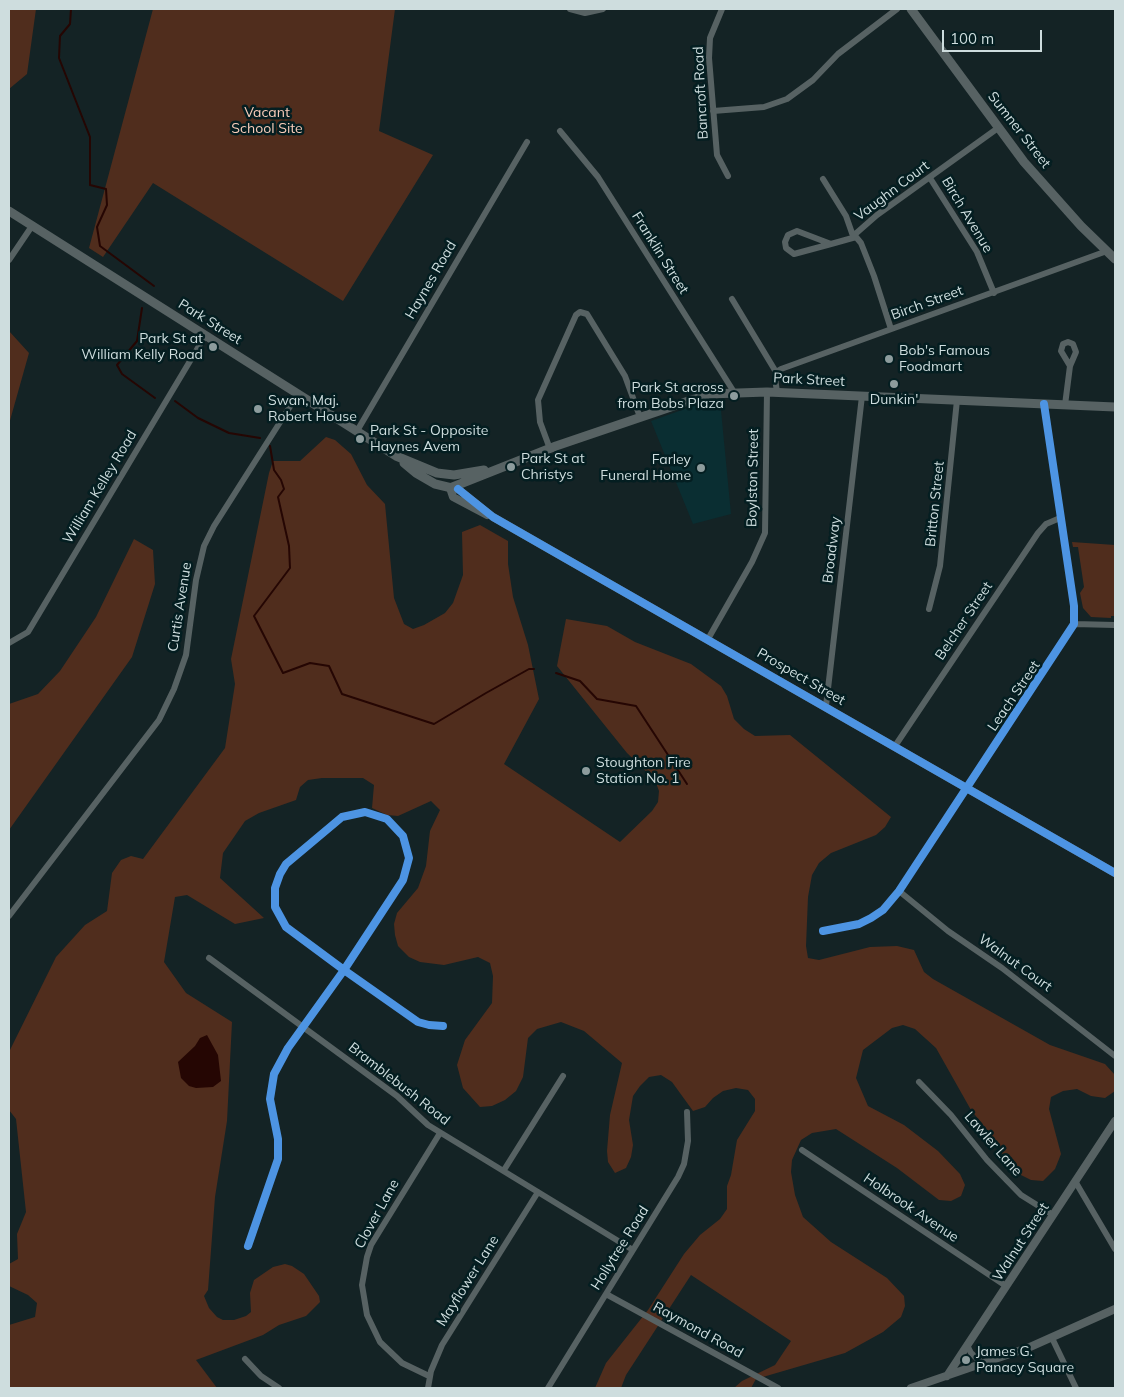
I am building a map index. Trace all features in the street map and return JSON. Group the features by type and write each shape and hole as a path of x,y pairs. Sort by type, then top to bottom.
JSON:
{"main road":[{"name":"Sumner Street","path":"911,9 998,128 1061,204 1115,259"},
{"name":"Park Street","path":"9,211 396,456 416,473 440,486 454,488 513,462 702,395 734,392 777,392 1115,406"},
{"name":"Park Street","path":"396,456 427,470 450,475 480,471 513,462"},
{"path":"450,475 454,488"},
{"name":"Park Street","path":"467,487 474,478"}],"street":[{"path":"570,9 588,13 603,9"},
{"name":"Bancroft Road","path":"722,9 712,31 709,47 717,155 728,176"},
{"path":"713,111 764,107 787,99 813,80 844,48 896,9"},
{"name":"Vaughn Court","path":"823,179 846,216 853,236 884,210 998,128"},
{"name":"Franklin Street","path":"560,131 598,178 734,392"},
{"name":"Haynes Road","path":"357,431 526,142"},
{"name":"Birch Avenue","path":"930,178 977,252 994,293"},
{"path":"9,260 32,226"},
{"path":"831,244 798,231 788,235 785,242 786,248 794,254 831,244 853,236 861,244 891,329"},
{"name":"Birch Street","path":"776,372 1107,251"},
{"path":"732,298 776,372 777,392"},
{"path":"550,449 540,422 538,400 576,315 580,312 586,314 625,376 640,416"},
{"name":"William Kelley Road","path":"9,643 28,632 205,336"},
{"path":"1065,405 1070,366"},
{"name":"Boylston Street","path":"708,639 752,562 765,533 767,392"},
{"name":"Curtis Avenue","path":"9,916 159,720 174,689 186,655 196,580 207,540 298,394"},
{"name":"Broadway","path":"826,706 862,396"},
{"name":"Britton Street","path":"929,609 940,566 957,400"},
{"path":"1044,404 1074,606 1074,624 1115,625"},
{"name":"Prospect Street","path":"467,487 467,492 475,502"},
{"name":"Prospect Street","path":"494,517 454,488 453,497 464,505 494,517 1115,873"},
{"name":"Belcher Street","path":"895,746 1038,534 1046,524 1060,518"},
{"name":"Leach Street","path":"823,931 859,924 871,918 883,910 899,891 1074,624"},
{"path":"248,1246 278,1159 278,1140 271,1104 273,1080 280,1062 344,970 400,885 408,866 408,850 401,832 390,821 372,813 353,813 336,821 286,864 275,888 275,907 284,924 344,970 418,1022 444,1026"},
{"name":"Walnut Court","path":"899,891 948,931 1002,968 1115,1056"},
{"name":"Bramblebush Road","path":"209,958 397,1096 421,1120 633,1250"},
{"path":"504,1170 563,1076"},
{"name":"Lawler Lane","path":"918,1082 951,1115 988,1160 1021,1195 1053,1215"},
{"name":"Hollytree Road","path":"548,1388 681,1171 688,1141 688,1112"},
{"name":"Walnut Street","path":"947,1376 1115,1121"},
{"name":"Clover Lane","path":"429,1376 402,1363 380,1342 367,1315 362,1284 371,1246 440,1133"},
{"name":"Holbrook Avenue","path":"802,1150 1006,1286"},
{"path":"1075,1181 1115,1249"},
{"name":"Mayflower Lane","path":"428,1388 429,1376 442,1345 538,1192"},
{"name":"Raymond Road","path":"606,1294 778,1388"},
{"path":"911,1388 1052,1338 1114,1309"},
{"path":"1052,1338 1076,1388"},
{"path":"967,1345 971,1353 982,1364"},
{"path":"244,1359 261,1376 279,1388"}],"shaded area":[{"path":"720,400 731,514 693,524 651,421 696,405"},
{"path":"207,1035 218,1055 221,1081 213,1087 196,1088 189,1086 181,1078 178,1062 195,1046 200,1038"}],"green space":[{"path":"9,9 36,9 27,74 9,89"},
{"name":"Vacant School Site","path":"153,9 395,9 379,131 433,155 343,301 153,183 103,257 89,248"},
{"path":"9,331 29,353 9,424"},
{"path":"326,437 335,440 351,454 367,485 385,504 394,598 404,624 413,629 424,625 445,613 453,603 463,575 462,532 480,525 508,541 508,564 513,597 528,645 539,699 504,764 620,842 652,811 658,802 659,791 655,780 627,753 557,666 566,619 607,626 635,642 691,664 721,686 727,696 734,719 744,729 755,736 790,735 891,817 885,827 876,835 831,853 819,863 812,875 808,897 806,946 808,958 819,960 870,947 897,946 914,950 924,972 933,979 1050,1045 1105,1064 1115,1075 1115,1091 1105,1098 1091,1096 1077,1089 1063,1091 1051,1097 1049,1109 1061,1154 1055,1169 1043,1181 1031,1180 1019,1174 1008,1163 988,1131 971,1110 936,1048 915,1029 903,1025 892,1028 863,1050 856,1078 868,1106 904,1125 938,1151 960,1174 965,1185 961,1196 951,1201 939,1200 897,1168 836,1129 812,1133 801,1140 792,1160 791,1172 795,1195 803,1217 831,1242 887,1278 904,1296 905,1306 901,1317 883,1332 845,1353 756,1379 751,1388 734,1388 742,1381 775,1365 791,1341 691,1275 626,1375 621,1388 595,1388 606,1363 648,1310 684,1254 700,1235 720,1219 727,1209 727,1186 731,1175 737,1140 755,1111 755,1099 748,1090 736,1088 723,1091 705,1107 693,1111 672,1082 661,1075 649,1077 633,1096 629,1120 633,1145 631,1157 626,1168 615,1173 608,1162 607,1151 610,1115 622,1063 584,1031 561,1022 537,1029 528,1038 523,1077 516,1091 505,1100 492,1106 480,1107 463,1088 457,1065 465,1040 492,1003 493,976 490,963 478,957 444,965 420,962 409,957 398,946 395,935 394,924 397,913 418,888 426,866 430,831 440,810 431,801 398,816 387,815 372,808 374,785 363,778 322,778 308,780 300,787 296,800 259,813 245,821 223,853 220,878 264,918 235,924 187,895 175,897 164,962 186,993 232,1022 227,1121 215,1197 208,1290 204,1296 209,1308 217,1317 223,1320 234,1320 246,1316 251,1312 250,1293 254,1280 273,1267 285,1264 304,1274 319,1296 320,1302 306,1316 279,1325 263,1335 196,1360 217,1388 9,1388 9,1325 35,1317 37,1303 28,1295 9,1286 9,1264 18,1259 17,1234 26,1212 16,1119 9,1110 9,1052 56,957 85,925 107,911 112,873 121,860 131,856 143,859 225,748 235,684 231,659 269,473 273,461 300,461"},
{"path":"134,539 153,550 155,584 132,657 9,830 9,704 38,694 60,671 96,617"},
{"path":"1072,542 1115,545 1115,616 1111,616 1111,618 1091,617 1083,608 1080,593 1084,587 1078,547 1073,547"}],"waterway":[{"path":"71,9 70,24 60,36 59,58 90,137 90,185 106,189 107,205 97,227 100,246 154,286"},
{"path":"142,308 137,341 117,365 122,374 155,398"},
{"path":"175,401 198,418 229,433 260,438"},
{"path":"270,446 274,470 281,480 284,489 278,497 289,546 290,568 254,616 283,673 310,663 329,666 342,694 434,724 529,669 534,669"},
{"path":"556,673 580,681 597,699 636,706 687,784"}],"cycle path":[{"path":"823,931 859,924 871,918 883,910 899,891 1074,624 1074,606 1044,404"},
{"path":"458,489 493,517 1115,873"},
{"path":"248,1246 278,1159 278,1139 270,1099 274,1074 288,1048 344,970 286,927 275,907 275,888 286,864 342,817 365,812 387,819 403,836 409,858 403,880 344,970 418,1022 443,1026"}],"place":[{"name":"Park St at William Kelly Road","path":"213,347"},
{"name":"Bob's Famous Foodmart","path":"889,359"},
{"name":"Dunkin'","path":"894,384"},
{"name":"Park St across from Bobs Plaza","path":"734,396"},
{"name":"Swan, Maj. Robert House","path":"258,409"},
{"name":"Park St - Opposite Haynes Avem","path":"360,439"},
{"name":"Park St at Christys","path":"511,467"},
{"name":"Farley Funeral Home","path":"701,468"},
{"name":"Stoughton Fire Station No. 1","path":"586,771"},
{"name":"James G. Panacy Square","path":"966,1360"}]}
